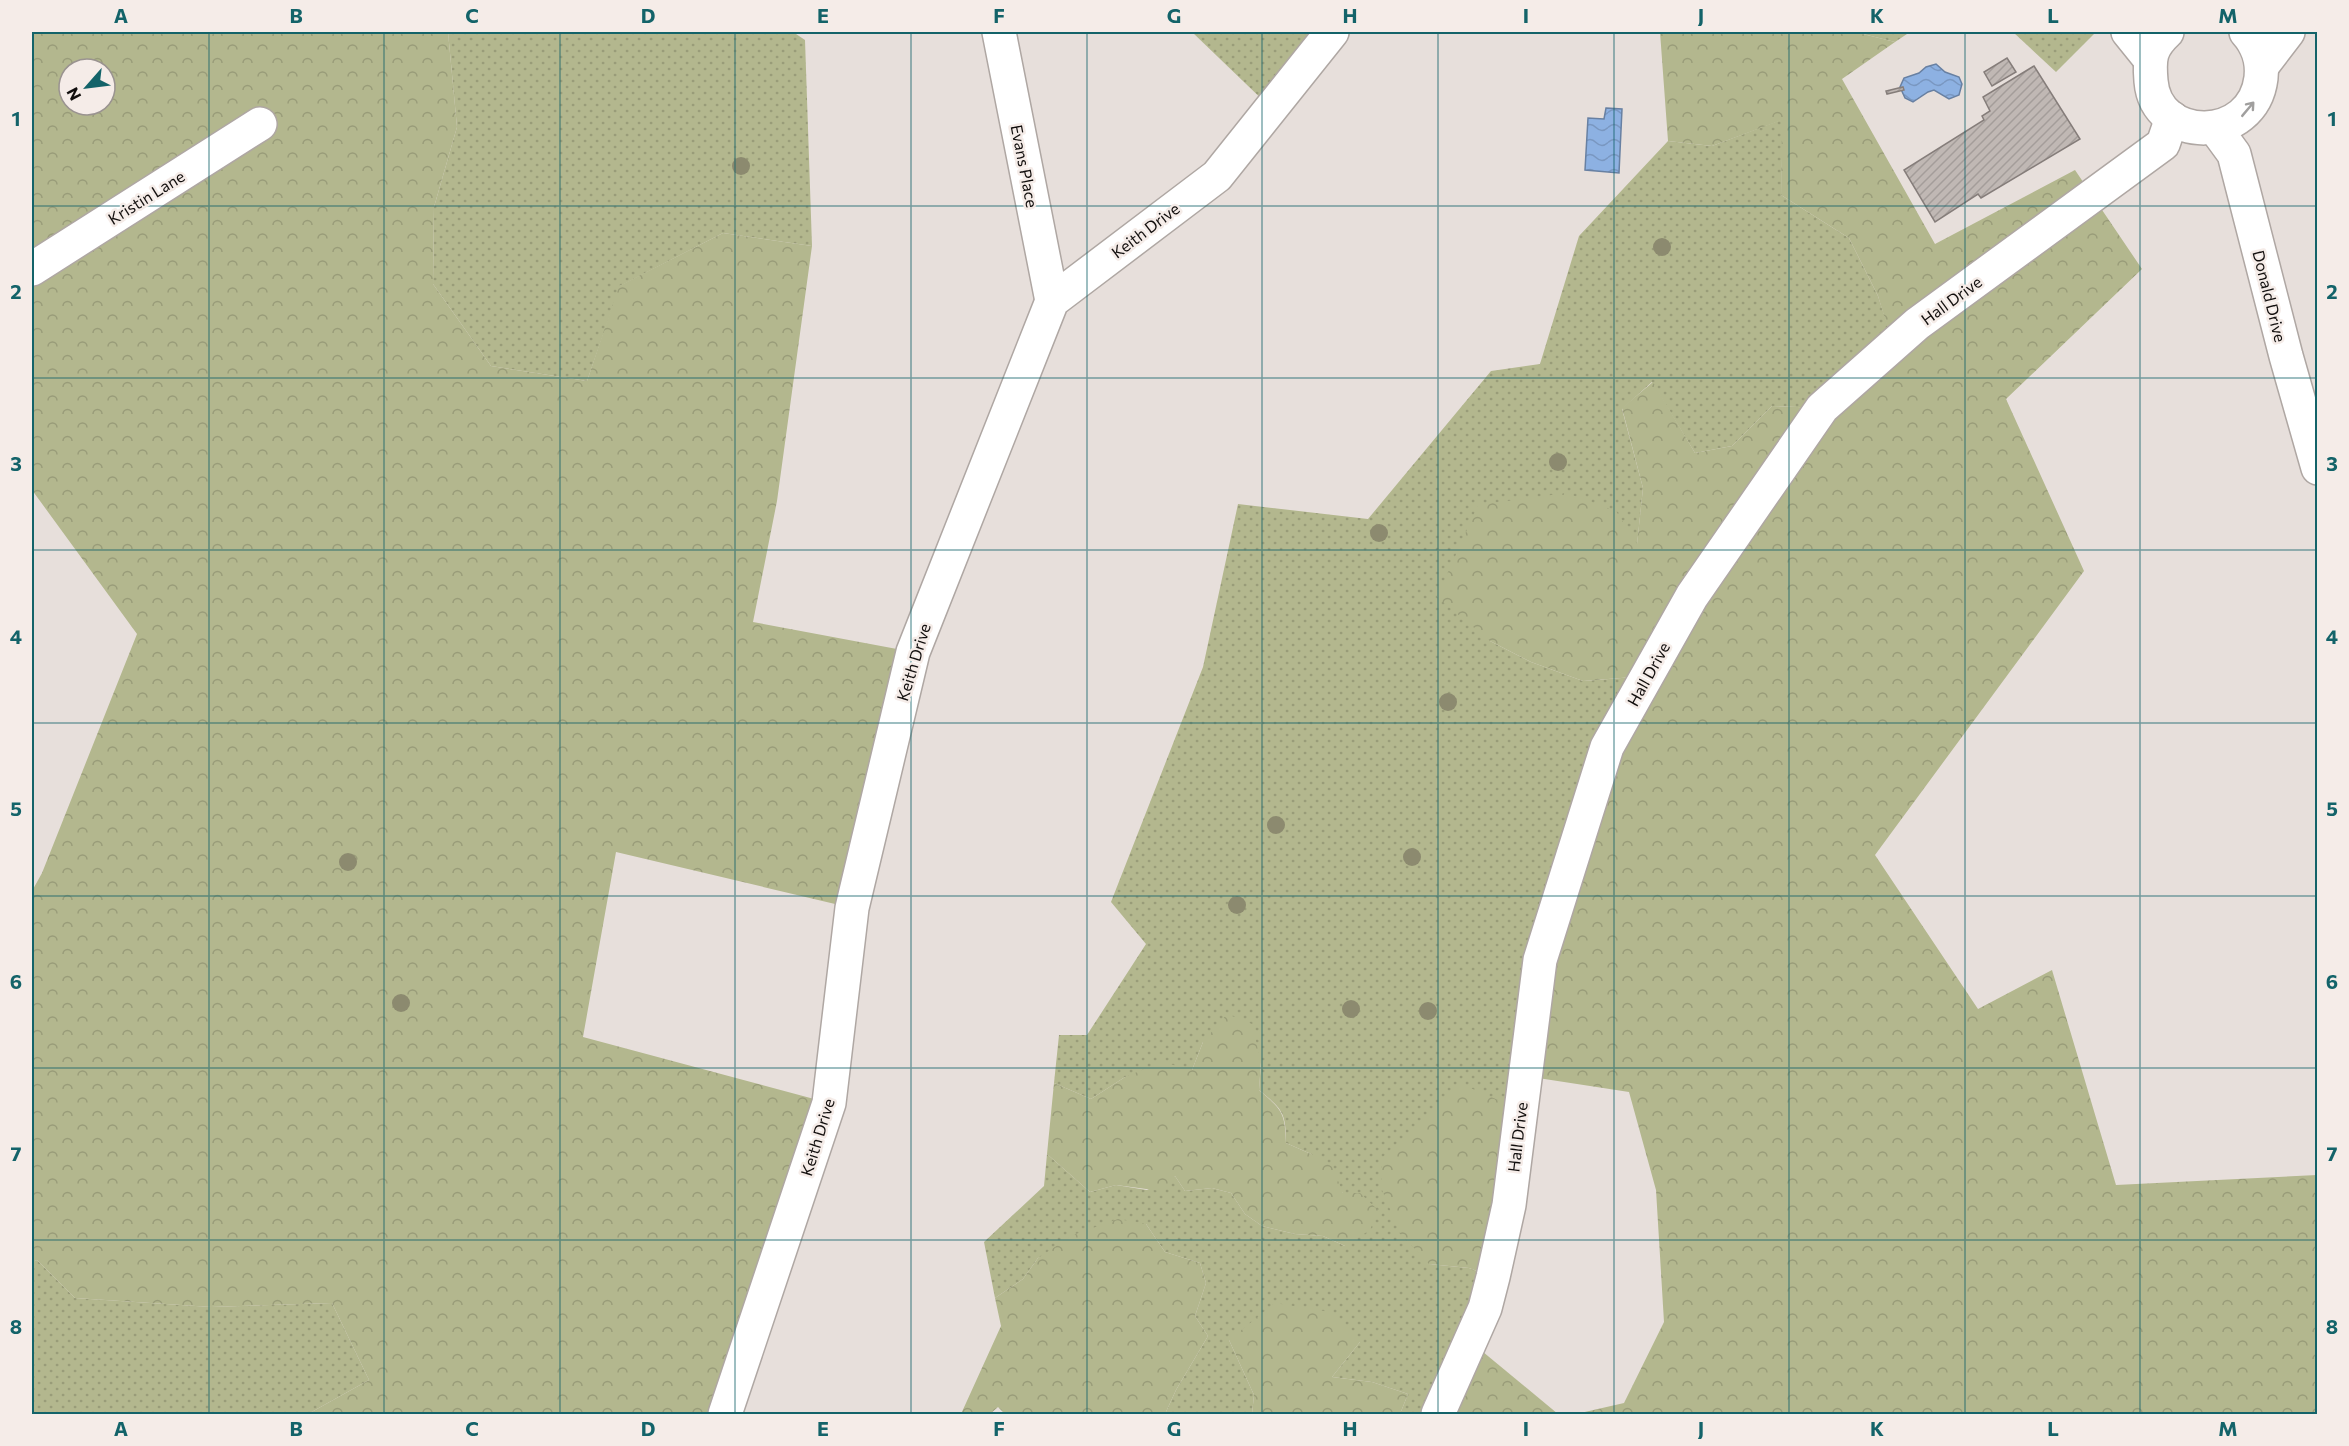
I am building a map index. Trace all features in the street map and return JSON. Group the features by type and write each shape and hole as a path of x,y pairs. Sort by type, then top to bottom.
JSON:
{"street":[{"name":"Evans Place","path":"999,32 1052,300"},
{"name":"Keith Drive","path":"725,1414 830,1103 852,908 913,652 1052,300 1217,176 1332,32"},
{"path":"2128,32 2149,58"},
{"path":"2168,32 2158,41 2149,58 2152,90 2160,106 2172,118 2189,126 2215,128 2242,116 2253,104 2259,91 2262,66 2253,40 2246,32"},
{"path":"2262,66 2288,32"},
{"name":"Hall Drive","path":"1438,1414 1485,1308 1493,1277 1509,1205 1540,960 1607,747 1680,616 1822,408 1917,324 2163,144 2172,118"},
{"name":"Kristin Lane","path":"32,269 260,124"},
{"name":"Donald Drive","path":"2215,128 2234,154 2286,356 2318,468"}],"green space":[{"path":"32,32 448,32 457,127 434,207 433,284 491,366 587,381 619,286 723,233 812,246 777,501 753,622 913,652 852,908 616,852 583,1037 829,1103 725,1414 308,1414 369,1380 332,1303 211,1307 75,1298 37,1260 32,1262 32,891 42,873 137,634 32,490"},
{"path":"448,32 793,32 805,40 812,246 723,233 620,286 587,381 491,366 433,284 434,207 457,127"},
{"path":"1192,32 1332,32 1271,108"},
{"path":"1660,32 1855,32 1895,42 1842,79 1935,244 2075,170 2142,269 2006,399 2084,571 1875,855 1978,1009 2052,970 2116,1185 2317,1175 2317,1414 1576,1414 1624,1403 1664,1322 1656,1190 1629,1092 1525,1076 1540,960 1646,676 1583,681 1531,662 1490,641 1437,597 1478,505 1566,493 1616,511 1637,544 1643,488 1622,408 1653,382 1695,453 1732,446 1772,406 1822,408 1893,345 1878,296 1849,238 1781,195 1782,120 1712,146 1668,141"},
{"path":"1855,32 1910,32 1895,42"},
{"path":"2013,32 2096,32 2056,72"},
{"path":"1783,119 1781,195 1849,238 1878,296 1894,345 1822,408 1772,406 1732,446 1695,453 1652,382 1622,409 1643,488 1637,545 1490,641 1531,662 1583,681 1647,676 1521,1110 1429,1264 1469,1268 1493,1277 1438,1414 1400,1414 1408,1394 1372,1382 1332,1377 1360,1342 1229,1340 1254,1395 1252,1414 1165,1414 1176,1390 1208,1336 1195,1316 1206,1283 1200,1263 1165,1252 1146,1224 1038,1258 1023,1279 995,1298 984,1242 1044,1186 1047,1154 1090,1192 1116,1185 1147,1190 1175,1176 1185,1191 1212,1188 1231,1193 1245,1214 1262,1226 1295,1234 1323,1236 1345,1246 1343,1193 1311,1154 1286,1143 1285,1124 1281,1112 1259,1090 1261,1062 1203,1042 1192,1070 1125,1077 1091,1099 1054,1083 1059,1035 1087,1035 1146,944 1111,902 1203,667 1238,504 1368,519 1491,371 1540,364 1579,236 1668,141 1712,146"},
{"path":"1227,1014 1252,1024 1261,1062 1259,1090 1281,1112 1285,1124 1286,1143 1332,1166 1343,1193 1360,1193 1378,1210 1370,1230 1345,1246 1323,1236 1295,1234 1262,1226 1245,1214 1231,1193 1212,1188 1185,1191 1175,1176 1161,1191 1116,1185 1090,1192 1047,1154 1054,1083 1091,1099 1125,1077 1162,1062 1192,1070 1203,1042"},
{"path":"1459,1083 1521,1110 1493,1277 1469,1268 1429,1264 1400,1233 1382,1190 1382,1158"},
{"path":"1118,1219 1146,1224 1165,1252 1200,1263 1206,1283 1195,1316 1208,1336 1176,1390 1165,1414 1005,1414 998,1407 990,1414 961,1414 1001,1326 995,1298 1023,1279 1038,1258 1073,1235"},
{"path":"37,1260 75,1298 211,1307 332,1303 369,1380 308,1414 32,1414 32,1262"},
{"path":"1275,1303 1330,1312 1360,1342 1332,1377 1372,1382 1408,1394 1400,1414 1252,1414 1254,1395 1229,1340"},
{"path":"1471,1342 1558,1414 1438,1414"}],"water":[{"path":"1936,64 1945,72 1959,77 1962,84 1959,95 1949,99 1934,90 1913,102 1905,98 1900,87 1904,78"},
{"path":"1606,108 1622,109 1619,173 1585,170 1588,118 1604,119"}],"building":[{"path":"2007,58 2016,72 1992,86 1984,72"},
{"path":"2034,66 2080,139 1981,198 1978,194 1935,222 1904,170 1984,120 1982,116 1990,111 1983,97"},
{"path":"1903,87 1904,90 1887,94 1886,91"}]}
